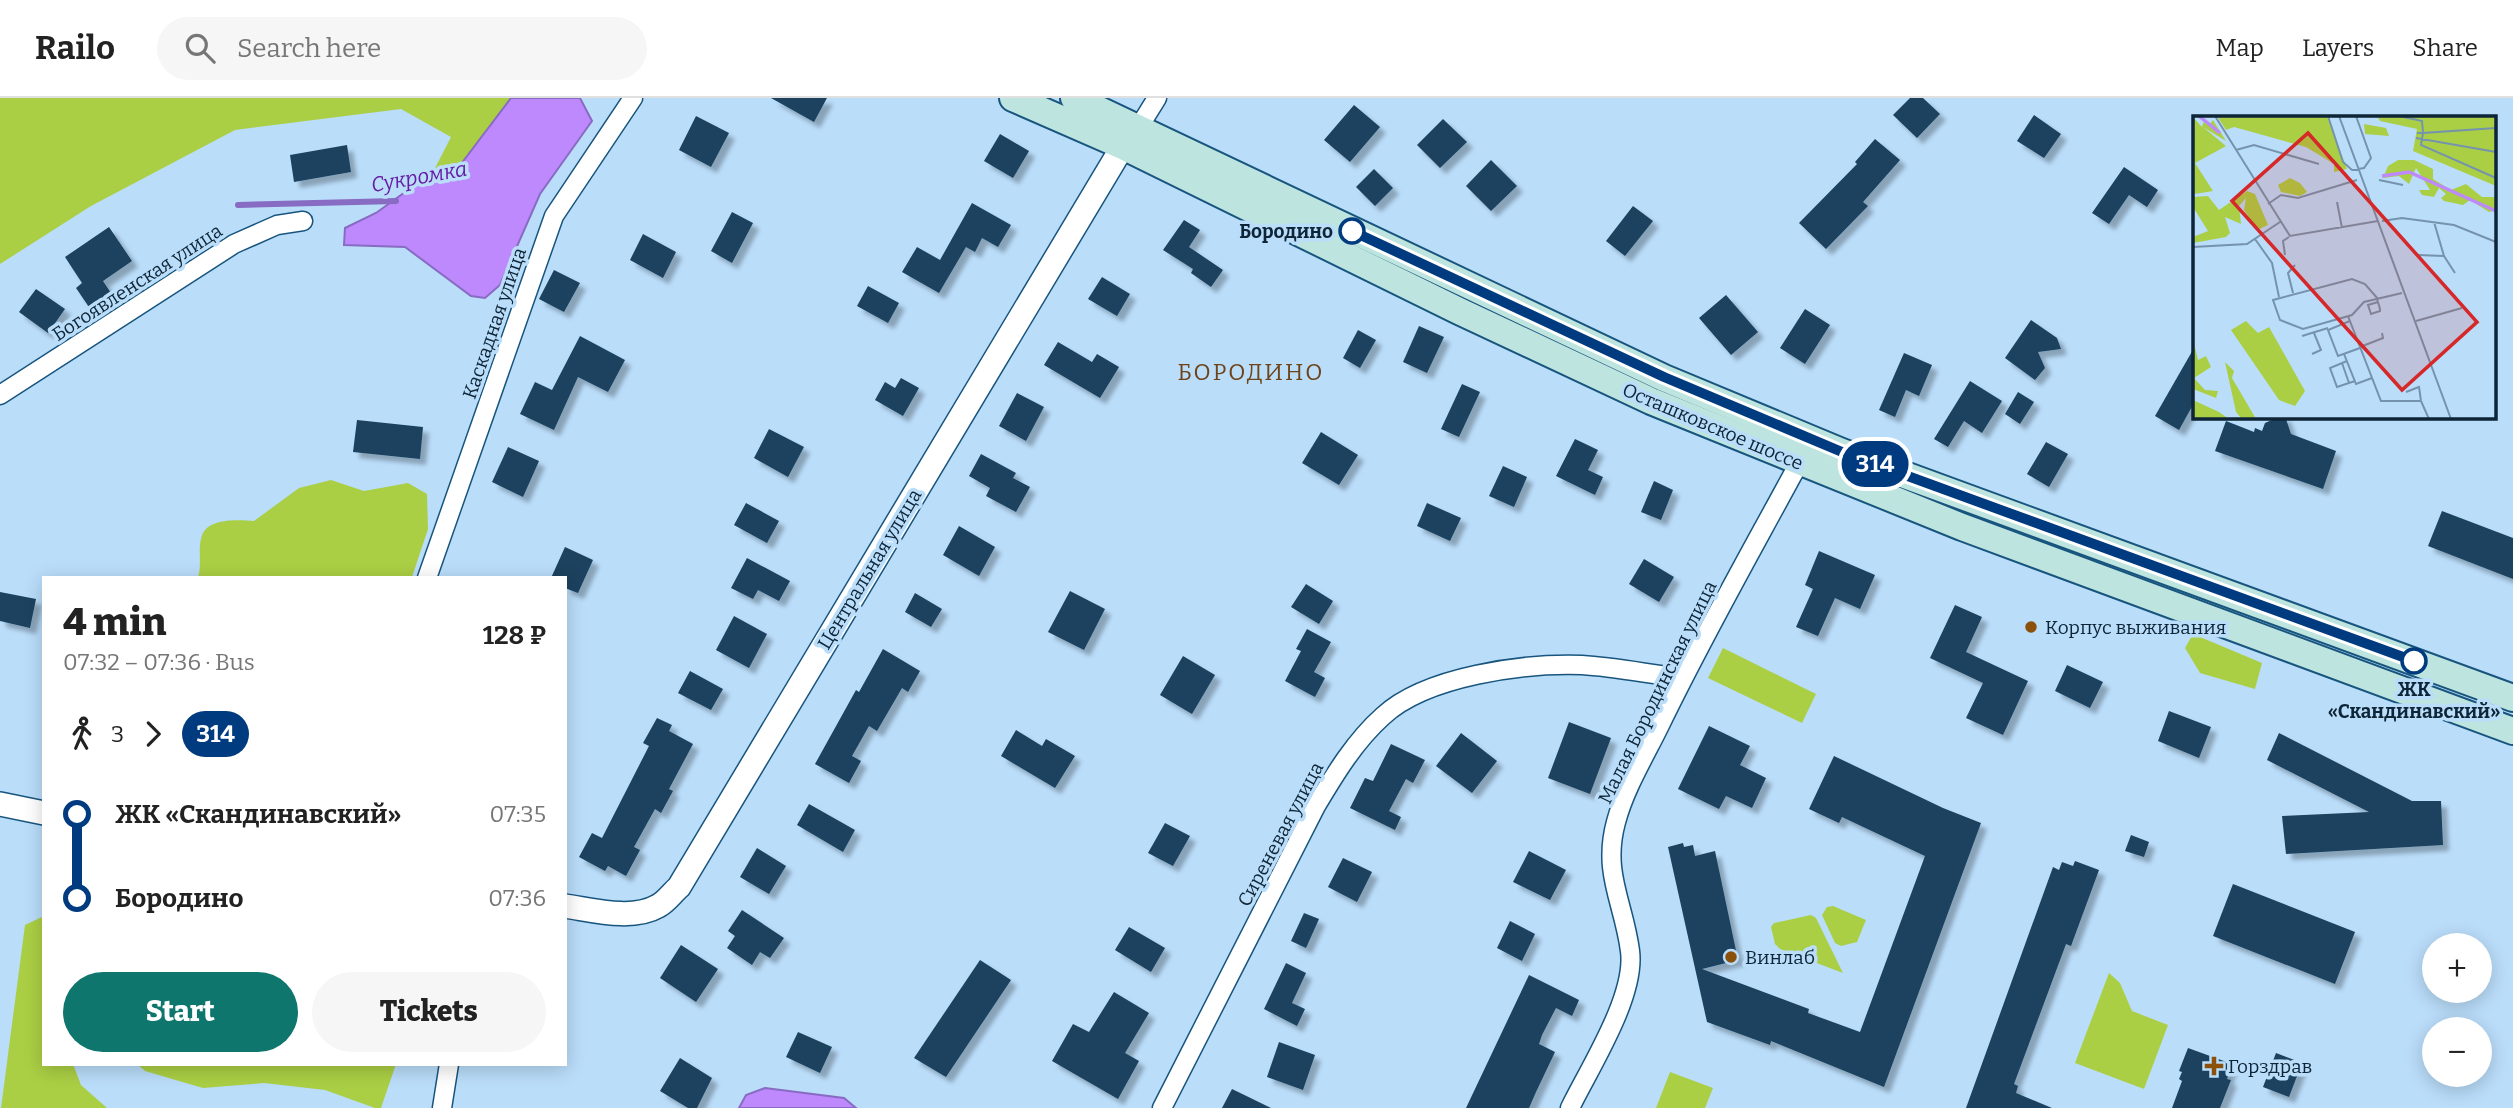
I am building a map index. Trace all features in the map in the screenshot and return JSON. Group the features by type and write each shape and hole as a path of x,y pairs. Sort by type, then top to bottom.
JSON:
{"main road":[{"name":"Осташковское шоссе","path":"1013,98 1131,137 1469,287 1676,383 1879,466 2513,698"},
{"name":"Осташковское шоссе","path":"1074,98 1131,137 1459,311 1651,401 1962,527 2513,731"}],"street":[{"name":"Каскадная улица","path":"428,576 554,216 634,98"},
{"path":"1131,137 1157,98"},
{"name":"Центральная улица","path":"567,906 606,912 640,912 659,906 678,887 1131,137"},
{"name":"Богоявленская улица","path":"0,395 234,244 277,225 303,221"},
{"name":"Малая Бородинская улица","path":"1570,1108 1617,1011 1630,974 1630,952 1612,879 1610,850 1616,821 1683,678 1799,463"},
{"name":"Сиреневая улица","path":"1162,1108 1316,806 1338,769 1383,715 1406,698 1438,685 1488,671 1581,665 1683,678"},
{"path":"0,804 42,813"},
{"path":"442,1108 449,1066"}],"green space":[{"path":"0,98 511,98 461,164 433,172 451,137 401,109 235,130 91,206 0,264"},
{"path":"331,480 364,491 408,483 427,494 428,529 412,576 198,576 201,539 209,527 223,521 254,521 299,488"},
{"path":"2193,634 2262,663 2255,689 2200,673 2185,648"},
{"path":"1723,648 1816,694 1802,723 1708,678"},
{"path":"1833,906 1866,920 1857,942 1841,946 1835,943 1822,915 1827,907"},
{"path":"1811,915 1816,918 1843,973 1780,949 1775,944 1771,927 1774,923"},
{"path":"42,917 42,1066 74,1066 81,1085 107,1108 1,1108 25,925"},
{"path":"2109,973 2120,983 2132,1011 2168,1025 2144,1089 2075,1063"},
{"path":"139,1066 395,1066 381,1108 325,1090 264,1083 203,1088 145,1071"},
{"path":"1670,1072 1713,1088 1705,1108 1656,1108"}],"shaded area":[{"path":"511,98 580,98 592,121 540,194 500,285 485,298 471,296 405,247 344,245 345,228 376,213 433,172 461,164"},
{"path":"765,1088 844,1098 856,1108 739,1108 746,1095"}],"building":[{"path":"771,98 827,98 814,122"},
{"path":"1910,98 1923,98 1940,114 1917,138 1893,115"},
{"path":"1354,105 1380,127 1350,162 1324,140"},
{"path":"2034,115 2061,134 2044,158 2017,141"},
{"path":"696,116 729,133 711,167 679,150"},
{"path":"1443,119 1467,142 1440,168 1417,145"},
{"path":"1000,134 1029,151 1013,178 984,161"},
{"path":"1875,139 1900,160 1863,202 1868,206 1826,249 1799,223 1857,164 1855,162"},
{"path":"347,145 351,172 294,182 290,155"},
{"path":"1491,160 1517,186 1491,211 1466,186"},
{"path":"2124,167 2158,190 2147,207 2129,195 2109,224 2092,213"},
{"path":"1374,169 1393,188 1375,206 1356,187"},
{"path":"972,203 1011,225 998,247 982,238 975,252 966,247 939,293 902,272 917,247 940,260"},
{"path":"1633,206 1653,221 1625,256 1606,241"},
{"path":"732,212 753,223 732,263 711,251"},
{"path":"1184,220 1200,230 1189,247 1223,270 1211,287 1191,273 1193,269 1163,250"},
{"path":"109,227 132,261 103,281 113,296 91,310 76,288 82,283 65,257"},
{"path":"643,234 676,252 663,278 630,260"},
{"path":"554,270 580,283 564,312 539,299"},
{"path":"1102,277 1130,294 1117,316 1088,299"},
{"path":"868,286 899,303 888,323 857,306"},
{"path":"36,289 65,309 48,333 19,312"},
{"path":"1726,295 1758,332 1731,355 1699,318"},
{"path":"1805,309 1830,325 1805,364 1780,348"},
{"path":"2031,320 2057,338 2061,349 2038,352 2045,368 2035,380 2005,358"},
{"path":"1419,326 1444,337 1427,373 1403,362"},
{"path":"1358,330 1376,340 1360,368 1343,358"},
{"path":"580,336 625,360 608,392 578,377 554,430 520,414 535,382 552,390"},
{"path":"1058,342 1092,362 1097,354 1119,367 1100,398 1044,365"},
{"path":"2193,350 2193,405 2179,430 2155,416"},
{"path":"1904,353 1932,365 1919,396 1906,390 1895,417 1879,410"},
{"path":"901,378 919,388 903,416 875,400 885,382 895,388"},
{"path":"1970,381 2002,401 1982,433 1964,421 1948,447 1934,439"},
{"path":"1462,384 1480,392 1459,437 1441,429"},
{"path":"2018,392 2034,402 2020,424 2005,414"},
{"path":"1017,393 1044,407 1026,441 999,426"},
{"path":"2276,418 2286,418 2291,434 2336,451 2323,489 2215,451 2226,421 2254,432 2255,428 2262,431 2265,423"},
{"path":"357,420 423,427 420,459 353,452"},
{"path":"769,429 804,447 788,477 754,458"},
{"path":"1321,432 1358,455 1339,485 1302,463"},
{"path":"1575,439 1598,450 1588,470 1603,477 1595,495 1556,476"},
{"path":"2046,442 2068,454 2049,487 2027,474"},
{"path":"508,447 539,461 523,497 492,482"},
{"path":"981,454 1016,473 1013,478 1030,487 1016,512 986,496 990,488 969,476"},
{"path":"1503,466 1527,477 1514,507 1489,496"},
{"path":"1654,481 1673,490 1661,520 1641,512"},
{"path":"746,503 779,521 767,543 734,525"},
{"path":"1427,503 1461,518 1450,541 1417,526"},
{"path":"2442,511 2513,538 2513,579 2428,546"},
{"path":"959,526 995,547 979,576 943,555"},
{"path":"565,547 593,560 578,593 567,589 567,576 552,576"},
{"path":"1819,551 1875,575 1860,609 1835,598 1818,636 1796,627 1813,589 1805,585"},
{"path":"747,558 790,581 779,601 758,590 753,599 731,588"},
{"path":"1644,559 1674,577 1659,602 1629,584"},
{"path":"1306,584 1333,601 1319,624 1291,607"},
{"path":"1070,591 1105,609 1084,650 1048,632"},
{"path":"0,592 36,599 30,628 0,621"},
{"path":"915,593 942,609 931,627 905,612"},
{"path":"1955,605 1982,617 1966,652 2028,681 2003,735 1966,718 1983,683 1930,658"},
{"path":"734,616 767,634 749,668 716,650"},
{"path":"1307,629 1331,642 1314,672 1325,678 1315,697 1285,681 1301,651 1296,649"},
{"path":"883,649 920,671 908,692 902,688 877,731 869,726 852,756 861,761 849,783 815,764 856,690 859,692"},
{"path":"1183,656 1215,675 1192,714 1160,695"},
{"path":"2067,665 2103,682 2090,708 2055,691"},
{"path":"690,671 723,689 711,710 678,693"},
{"path":"2169,711 2211,727 2199,758 2158,741"},
{"path":"657,718 672,725 669,731 693,744 669,789 673,791 661,813 655,809 634,847 640,850 626,876 608,866 605,871 579,857 592,833 602,838 649,746 643,743"},
{"path":"1569,722 1611,738 1590,794 1548,778"},
{"path":"1709,726 1750,746 1740,765 1766,778 1752,808 1726,796 1719,809 1678,789"},
{"path":"1016,730 1042,746 1046,739 1075,756 1055,788 1001,756"},
{"path":"1461,733 1497,761 1472,793 1436,766"},
{"path":"2279,733 2412,801 2441,801 2443,845 2286,854 2282,816 2369,812 2267,760"},
{"path":"1391,744 1425,760 1413,783 1406,779 1389,811 1401,817 1395,830 1350,808 1365,778 1373,781"},
{"path":"1834,756 1943,808 1981,823 1884,1087 1771,1041 1770,1045 1707,1022 1668,847 1683,843 1684,847 1693,845 1695,856 1715,851 1738,960 1702,969 1809,1009 1808,1013 1860,1032 1925,856 1842,817 1839,823 1809,809"},
{"path":"809,804 855,830 843,852 797,825"},
{"path":"1165,823 1190,836 1173,866 1148,853"},
{"path":"2131,835 2149,842 2144,857 2125,851"},
{"path":"757,848 786,866 769,894 740,877"},
{"path":"1529,851 1566,870 1550,900 1513,882"},
{"path":"1343,858 1372,872 1357,902 1328,887"},
{"path":"2075,861 2099,870 2071,946 2066,944 2014,1084 2018,1086 2016,1093 2052,1108 1966,1108 2053,867 2059,870 2062,862 2073,866"},
{"path":"2233,884 2355,932 2335,984 2213,936"},
{"path":"742,910 784,938 770,958 760,952 752,965 727,948 735,936 728,931"},
{"path":"1304,913 1319,919 1306,948 1291,941"},
{"path":"1510,921 1535,934 1522,961 1497,948"},
{"path":"1129,927 1165,948 1151,972 1115,950"},
{"path":"681,945 718,969 696,1002 660,978"},
{"path":"980,960 1011,980 946,1077 914,1058"},
{"path":"1286,963 1306,973 1292,1003 1305,1009 1297,1026 1264,1009"},
{"path":"1529,975 1579,1000 1572,1016 1556,1008 1542,1035 1539,1044 1555,1052 1529,1108 1466,1108"},
{"path":"1114,992 1149,1013 1125,1053 1139,1061 1118,1099 1052,1061 1073,1024 1089,1032"},
{"path":"798,1032 832,1047 820,1073 786,1057"},
{"path":"1279,1042 1315,1055 1303,1090 1267,1077"},
{"path":"2188,1048 2232,1064 2227,1079 2231,1080 2220,1108 2172,1108 2182,1081 2179,1079 2182,1072 2179,1071"},
{"path":"2276,1053 2302,1063 2289,1097 2263,1087"},
{"path":"680,1058 712,1078 697,1108 688,1108 660,1091"},
{"path":"1232,1089 1271,1108 1222,1108"}],"waterway":[{"name":"Сукромка","path":"238,205 396,201"}],"bus line":[{"name":"314","path":"1352,231 1664,377 1842,452 2414,661"}],"place":[{"name":"Бородино","path":"1352,231"},
{"name":"Корпус выживания","path":"2031,627"},
{"name":"ЖК «Скандинавский»","path":"2414,661"},
{"name":"Винлаб","path":"1731,957"},
{"name":"Горздрав","path":"2214,1066"}],"district":[{"name":"БОРОДИНО","path":"1251,372"}]}
